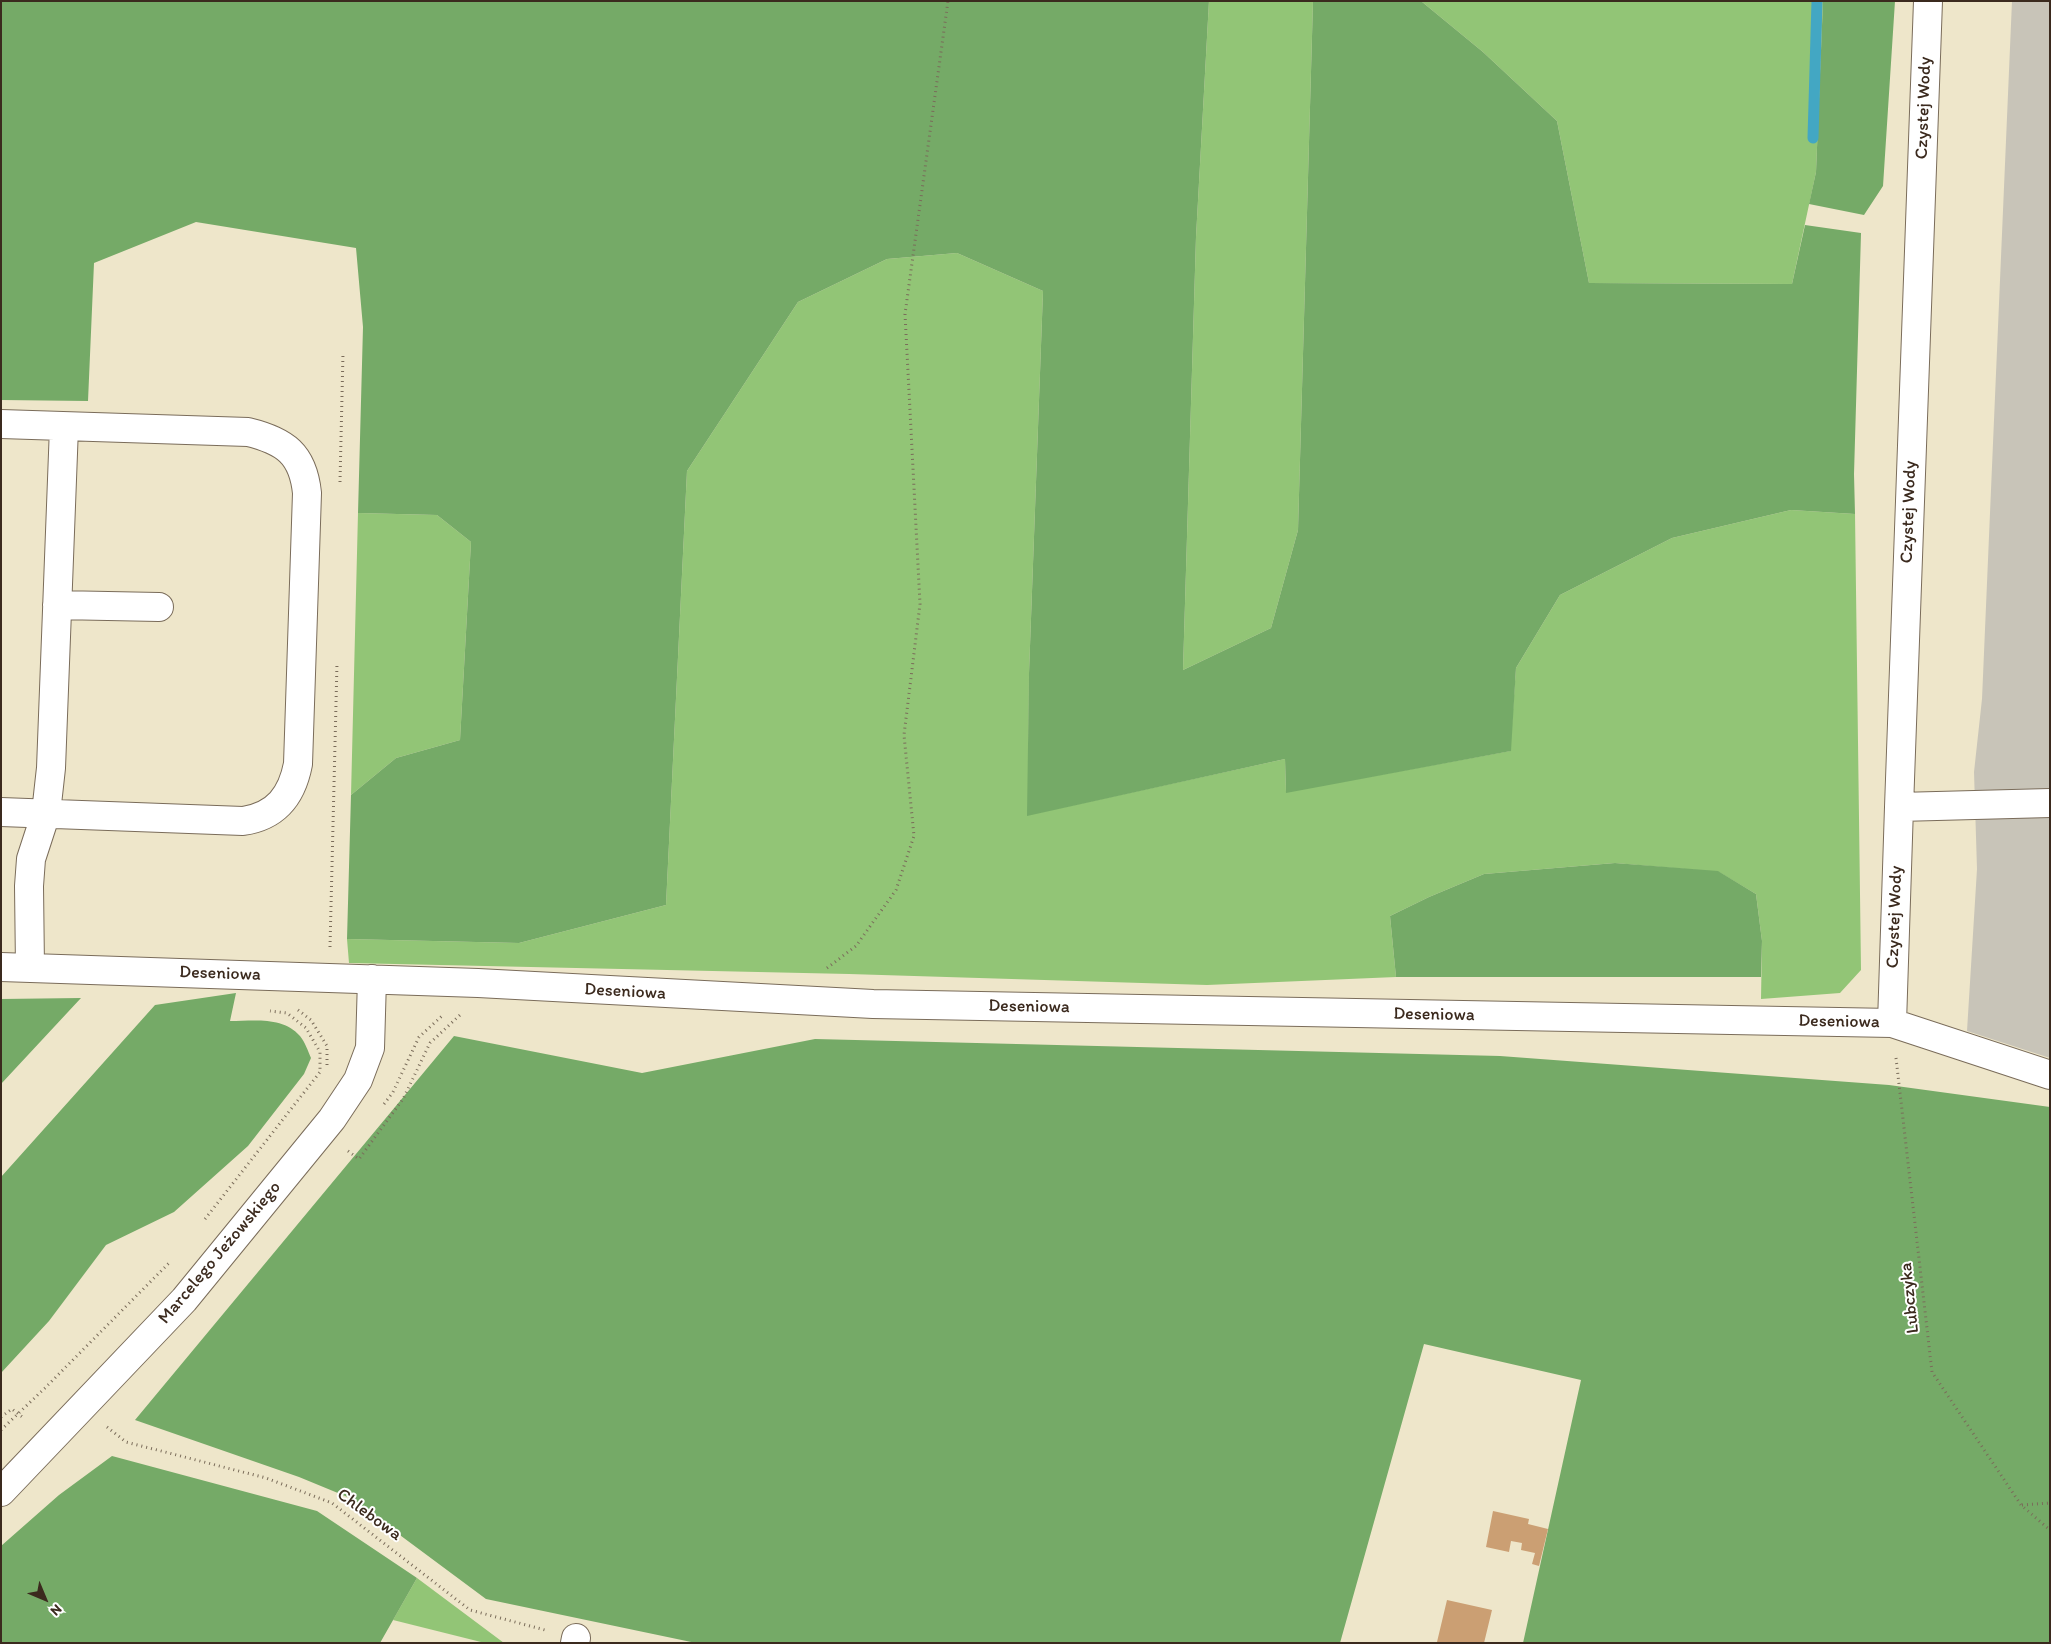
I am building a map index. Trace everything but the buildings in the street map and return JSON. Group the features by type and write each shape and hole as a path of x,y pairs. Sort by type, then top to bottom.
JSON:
{"street":[{"name":"Czystej Wody","path":"1892,1023 1898,807 1928,1"},
{"path":"1,424 248,432 269,437 287,448 298,459 305,476 306,493 298,764 295,781 286,797 273,810 257,819 225,821 1,812"},
{"path":"30,968 29,886 31,859 46,813 51,768 64,427"},
{"path":"57,605 159,607"},
{"path":"1898,807 2050,803"},
{"name":"Deseniowa","path":"1,967 372,979 872,1004 1892,1023 2050,1075"},
{"name":"Marcelego Jeżowskiego","path":"1,1492 184,1300 332,1119 358,1080 370,1048 372,979"}],"path":[{"path":"788,1000 856,946 896,890 914,836 904,735 920,604 904,314 948,1"},
{"path":"201,1224 320,1072 320,1052 306,1028 287,1013 251,1009 254,975"},
{"path":"292,1108 321,1132 359,1159 403,1099 430,1043 495,985"},
{"path":"297,1009 311,1020 327,1046 327,1074"},
{"name":"Lubczyka","path":"1892,1023 1932,1372 2021,1505 2050,1530"},
{"path":"1,1430 176,1255"},
{"name":"Chlebowa","path":"82,1408 126,1442 266,1478 332,1502 470,1610 576,1640"},
{"path":"1,1417 12,1409 25,1419"},
{"path":"19,1425 32,1413"},
{"path":"2021,1505 2050,1503"}],"shaded area":[{"path":"2012,1 2050,1 2050,1058 1967,1031 1977,869 1974,772 1982,699"}],"green space":[{"path":"1,1 1209,1 1196,237 1183,670 1271,628 1298,530 1313,1 1421,1 1483,52 1557,121 1589,283 1792,284 1805,225 1861,233 1854,474 1855,514 1791,510 1672,538 1560,595 1516,668 1511,751 1286,793 1285,759 1027,816 1029,673 1043,291 957,253 887,259 798,302 687,471 666,905 519,943 347,939 351,795 396,758 460,740 471,542 437,515 358,513 363,327 356,248 196,222 94,263 88,401 1,400"},
{"path":"1209,1 1313,1 1298,530 1271,628 1183,670 1196,237"},
{"path":"1421,1 1823,1 1816,172 1792,284 1589,283 1557,121 1483,52"},
{"path":"1823,1 1895,1 1883,186 1864,215 1809,204 1816,172"},
{"path":"957,253 1043,291 1029,673 1028,815 1285,759 1286,792 1510,751 1516,668 1560,595 1672,538 1791,510 1855,514 1861,970 1840,993 1761,999 1762,941 1756,894 1719,872 1615,863 1484,874 1390,916 1396,977 1207,985 849,974 349,963 347,939 519,943 666,905 687,471 798,302 887,259"},
{"path":"358,513 437,515 471,542 460,740 396,758 351,795"},
{"path":"1615,863 1718,871 1756,894 1762,941 1761,977 1396,977 1390,916 1484,874"},
{"path":"236,993 230,1021 258,1020 276,1022 293,1030 302,1038 311,1058 304,1074 248,1146 174,1212 106,1245 49,1321 1,1373 1,1177 155,1005"},
{"path":"81,998 1,1084 1,999"},
{"path":"454,1036 642,1073 815,1039 1500,1056 1889,1085 2050,1107 2050,1643 1523,1643 1581,1380 1424,1344 1340,1643 696,1643 486,1599 350,1498 299,1477 135,1420"},
{"path":"112,1456 317,1511 417,1578 380,1643 1,1643 1,1546 59,1495"},
{"path":"417,1578 504,1643 485,1643 393,1620"}],"waterway":[{"path":"1813,138 1817,1"}]}
